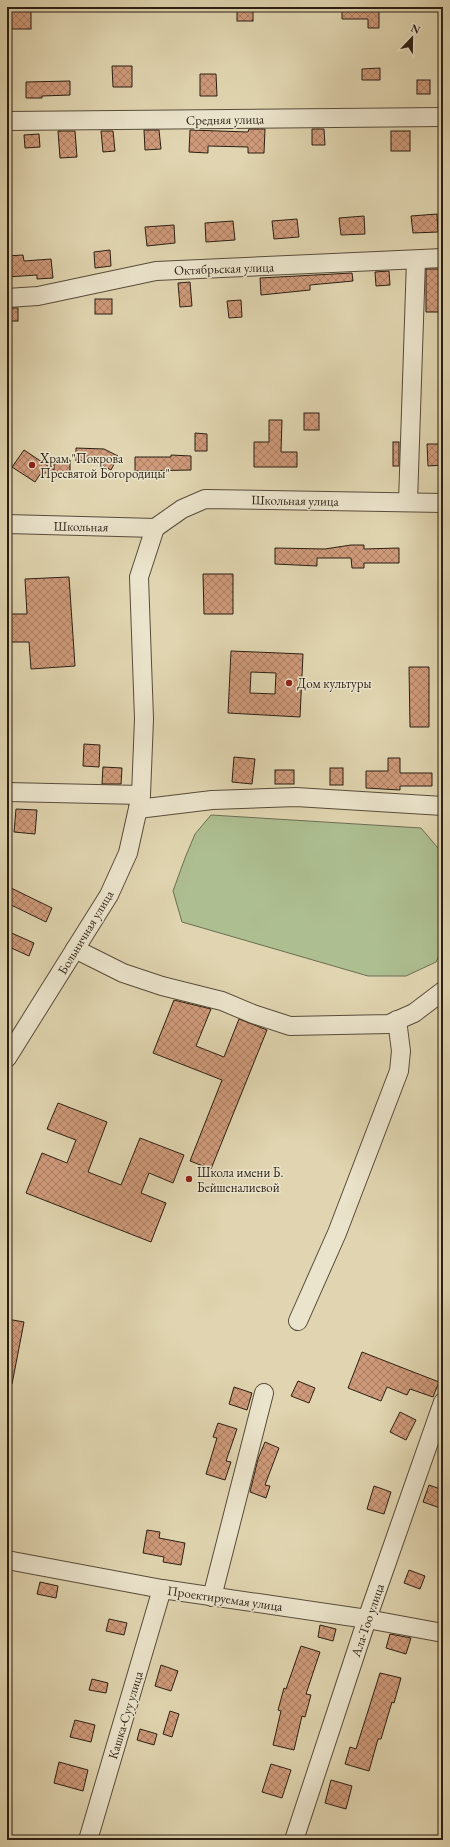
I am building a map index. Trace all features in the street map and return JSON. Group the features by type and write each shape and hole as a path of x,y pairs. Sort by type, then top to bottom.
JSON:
{"street":[{"name":"Средняя улица","path":"7,122 443,118"},
{"name":"Октябрьская улица","path":"7,298 38,296 156,271 443,258"},
{"path":"408,502 416,260"},
{"name":"Школьная улица","path":"155,528 182,508 204,498 443,503"},
{"name":"Школьная","path":"7,524 155,528"},
{"name":"Больничная улица","path":"7,1058 109,895 124,860 139,802 144,719 139,577 155,528"},
{"path":"7,792 139,802 296,797 443,806"},
{"path":"75,949 123,973 162,986 222,1001 290,1026 390,1024 414,1013 443,990"},
{"path":"298,1321 337,1233 399,1071 401,1051 397,1020"},
{"path":"212,1597 264,1394"},
{"name":"Ала-Тоо улица","path":"294,1840 367,1619 443,1402"},
{"name":"Проектируемая улица","path":"7,1560 162,1589 367,1619 443,1633"},
{"name":"Кашка-Суу улица","path":"88,1840 162,1589"}],"green space":[{"path":"211,815 421,828 443,854 443,946 436,962 406,976 368,976 182,922 173,891 195,834"}],"building":[{"path":"237,7 253,7 253,21 237,21"},
{"path":"342,7 379,7 379,28 368,28 368,19 342,19"},
{"path":"11,9 31,9 31,29 11,29"},
{"path":"112,66 132,66 132,87 113,87"},
{"path":"380,68 380,80 362,80 362,69"},
{"path":"200,74 216,74 217,96 200,96"},
{"path":"417,80 430,80 430,94 417,94"},
{"path":"70,81 70,95 26,98 26,82"},
{"path":"249,129 265,129 264,153 248,153 248,147 208,146 208,153 189,152 190,130 248,132"},
{"path":"312,129 324,129 325,145 312,145"},
{"path":"144,130 159,130 161,149 145,150"},
{"path":"58,131 75,131 77,157 60,158"},
{"path":"101,131 113,131 115,151 103,152"},
{"path":"391,131 410,131 410,151 391,151"},
{"path":"39,134 40,147 25,148 24,135"},
{"path":"437,214 438,232 413,233 411,216"},
{"path":"364,216 365,234 341,235 339,218"},
{"path":"297,219 299,237 274,239 272,221"},
{"path":"233,221 235,240 206,242 205,223"},
{"path":"174,225 175,243 147,246 145,227"},
{"path":"110,250 111,266 95,268 94,252"},
{"path":"23,255 24,261 51,259 53,278 37,279 37,275 7,277 7,256"},
{"path":"426,269 440,269 440,292 443,292 443,312 426,312"},
{"path":"389,271 390,285 376,286 375,272"},
{"path":"352,273 353,281 310,285 310,290 261,295 260,278"},
{"path":"190,282 192,306 180,307 178,283"},
{"path":"95,299 112,299 112,314 95,314"},
{"path":"241,300 242,317 229,318 227,301"},
{"path":"7,308 18,308 18,321 7,321"},
{"path":"304,413 319,413 319,430 304,430"},
{"path":"269,420 282,420 281,452 297,452 297,467 254,467 254,442 269,442"},
{"path":"195,433 207,434 207,451 195,451"},
{"path":"393,442 399,442 399,466 393,466"},
{"path":"427,444 443,444 443,465 428,466"},
{"path":"76,448 104,449 118,456 111,470 94,461 76,461"},
{"path":"24,450 54,470 54,460 70,460 70,473 41,473 35,482 12,467"},
{"path":"171,455 191,456 191,470 135,471 135,457 171,457"},
{"path":"351,545 364,545 364,549 399,548 399,563 364,563 364,568 352,568 351,558 317,558 317,566 275,564 275,548 325,549"},
{"path":"203,574 233,574 233,614 204,614"},
{"path":"69,577 75,666 31,669 29,642 9,642 9,614 27,614 25,579"},
{"name":"Дом культуры","path":"231,651 303,654 300,717 228,713","holes":["251,672 276,673 275,694 250,693"]},
{"path":"409,667 429,667 429,727 410,727"},
{"path":"84,744 100,745 99,767 83,766"},
{"path":"234,757 255,759 252,784 232,782"},
{"path":"388,758 400,758 400,773 432,773 432,786 400,786 400,790 366,788 366,771 388,771"},
{"path":"103,767 122,768 121,784 102,784"},
{"path":"330,768 343,768 343,785 330,785"},
{"path":"275,770 294,770 294,784 275,784"},
{"path":"16,809 37,810 35,834 14,832"},
{"path":"7,886 52,908 46,922 7,903"},
{"path":"7,931 34,943 29,956 7,946"},
{"path":"174,1000 211,1009 196,1046 224,1057 239,1019 267,1030 211,1169 190,1161 222,1080 153,1053"},
{"name":"Школа имени Б. Бейшеналиевой","path":"58,1103 107,1122 88,1172 121,1185 140,1138 184,1155 173,1183 149,1173 141,1193 166,1203 151,1242 26,1193 42,1153 67,1163 76,1140 47,1129"},
{"path":"7,1319 24,1322 12,1384 7,1384"},
{"path":"362,1352 439,1382 433,1397 410,1389 407,1395 387,1387 381,1401 348,1388"},
{"path":"298,1381 315,1388 309,1403 291,1396"},
{"path":"234,1387 252,1393 247,1410 229,1404"},
{"path":"400,1412 416,1420 406,1440 390,1432"},
{"path":"218,1423 237,1429 226,1461 231,1462 225,1480 206,1474 217,1438 213,1437"},
{"path":"265,1442 279,1448 265,1485 270,1486 266,1498 250,1492 258,1459"},
{"path":"429,1485 443,1490 443,1509 423,1502"},
{"path":"374,1486 391,1492 384,1514 367,1509"},
{"path":"147,1530 160,1532 159,1538 185,1543 181,1565 163,1562 164,1557 143,1553"},
{"path":"409,1570 425,1576 420,1589 404,1583"},
{"path":"40,1582 58,1586 56,1598 37,1594"},
{"path":"109,1619 127,1623 124,1635 106,1631"},
{"path":"320,1625 336,1629 333,1641 318,1637"},
{"path":"390,1634 411,1638 406,1654 386,1648"},
{"path":"301,1646 320,1652 306,1694 311,1695 305,1717 302,1716 294,1750 273,1745 281,1711 278,1710 284,1688 286,1689"},
{"path":"161,1665 178,1671 171,1691 155,1686"},
{"path":"380,1673 401,1678 381,1739 378,1739 369,1771 345,1764 350,1747 356,1749"},
{"path":"92,1679 108,1683 106,1693 89,1690"},
{"path":"170,1711 179,1714 172,1737 163,1734"},
{"path":"75,1720 95,1725 91,1742 70,1737"},
{"path":"140,1729 157,1734 154,1745 137,1740"},
{"path":"59,1762 88,1770 83,1791 54,1783"},
{"path":"271,1764 291,1770 282,1798 262,1792"},
{"path":"331,1780 352,1786 346,1809 325,1803"}],"place":[{"name":"Храм \"Покрова Пресвятой Богородицы\"","path":"32,465"},
{"name":"Дом культуры","path":"289,683"},
{"name":"Школа имени Б. Бейшеналиевой","path":"189,1179"}]}
